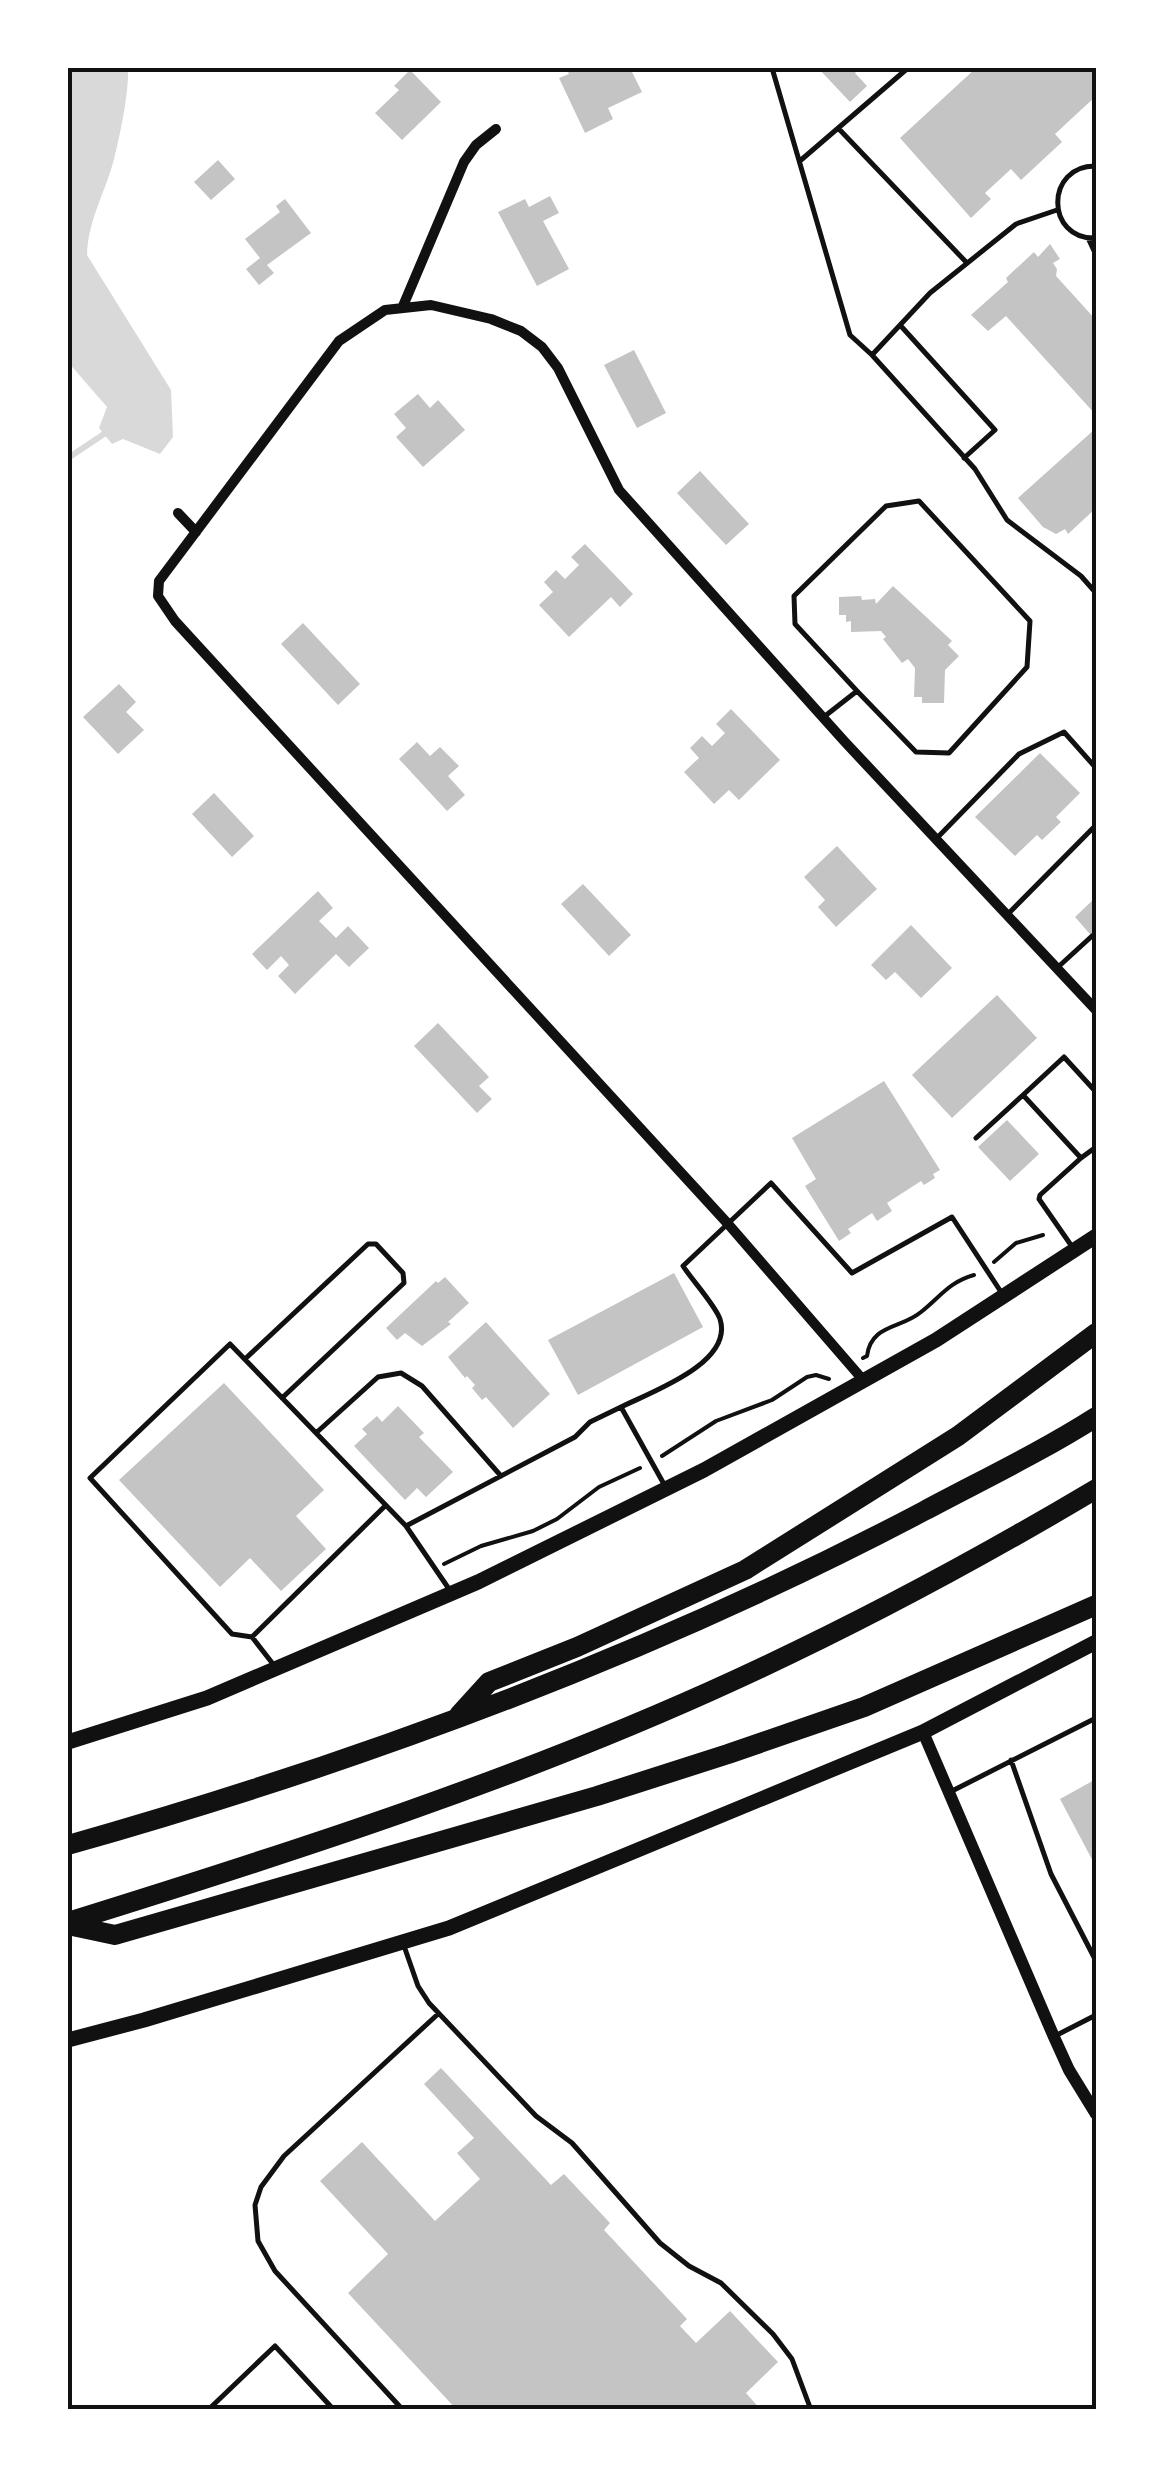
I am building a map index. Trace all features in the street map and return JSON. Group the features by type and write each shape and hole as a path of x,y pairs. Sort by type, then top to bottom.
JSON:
{"highway":[{"path":"455,1720 489,1682 577,1647 745,1570 958,1436 1096,1333"},
{"path":"68,1845 333,1763 455,1720 661,1636 824,1564 1096,1417"},
{"path":"68,1924 302,1850 733,1681 838,1631 1096,1489"},
{"path":"68,1924 116,1935 616,1790 864,1708 1096,1605"}],"main road":[{"path":"68,1742 207,1698 452,1593 666,1489 936,1340 1096,1236"},
{"path":"68,2040 449,1928 923,1732 1096,1642"}],"street":[{"path":"403,306 464,162 476,144 496,129"},
{"path":"864,1381 730,1224 175,622 158,596 159,580 339,341 385,310 403,306 431,305 490,318 521,331 542,347 558,368 619,490 823,718 1096,1008"},
{"path":"178,513 196,532"},
{"path":"923,1732 1054,2037 1096,2114"}],"lane":[{"path":"772,68 850,335 964,458 1008,520 1081,576 1096,593"},
{"path":"800,160 908,68"},
{"path":"838,128 967,263"},
{"path":"1096,166 1076,170 1066,177 1059,187 1056,210 1068,229 1092,239 1096,255"},
{"path":"872,355 930,293 1016,224 1056,210"},
{"path":"900,325 994,430 964,458"},
{"path":"918,501 1030,621 1027,667 949,753 916,752 857,691 795,624 794,596 886,506 918,501"},
{"path":"823,718 857,691"},
{"path":"936,839 1019,754 1064,732 1096,768"},
{"path":"1007,915 1096,825"},
{"path":"1057,968 1092,936"},
{"path":"976,1138 1064,1057 1096,1092"},
{"path":"1023,1095 1082,1158"},
{"path":"1075,1250 1039,1199 1096,1148"},
{"path":"406,1526 575,1437 590,1422 709,1359 722,1336 719,1316 683,1266 771,1183 852,1273 952,1217 1004,1296"},
{"path":"244,1359 368,1244 376,1244 403,1274 404,1283 282,1398"},
{"path":"276,1668 252,1637 232,1634 90,1478 230,1344 406,1526 452,1593"},
{"path":"316,1433 378,1377 401,1373 422,1386 501,1476"},
{"path":"621,1408 666,1489"},
{"path":"252,1637 386,1505"},
{"path":"950,1792 1096,1718"},
{"path":"1011,1760 1051,1874 1096,1961"},
{"path":"403,1942 418,1986 536,2116 572,2143 660,2244 721,2283 773,2334 792,2359 810,2410"},
{"path":"403,2410 274,2271 258,2241 255,2204 261,2187 284,2156 439,2013"},
{"path":"1054,2037 1096,2015"},
{"path":"208,2410 275,2346 334,2410"}],"path":[{"path":"435,1568 481,1546 557,1519 599,1487 652,1462 716,1421 772,1400 807,1378 816,1375 828,1380 867,1356 868,1345 884,1328 912,1319 948,1285 985,1268 1016,1243 1043,1235"}],"shaded area":[{"path":"68,68 128,68 120,135 91,229 87,255 171,390 173,437 160,454 123,439 112,444 99,428 107,407 68,362"}],"building":[{"path":"566,68 630,68 642,92 608,108 613,119 585,133 559,78 569,74"},
{"path":"818,68 861,68 855,73 867,86 850,102"},
{"path":"976,68 1096,68 1096,96 1055,134 1062,142 1021,180 1011,169 985,193 991,199 971,218 900,138"},
{"path":"410,70 441,102 402,140 375,113 399,90 394,86"},
{"path":"218,160 235,179 211,200 194,182"},
{"path":"550,196 559,213 543,221 569,269 537,286 498,212 525,199 529,207"},
{"path":"285,199 311,233 267,265 274,273 259,285 246,269 260,258 245,239 280,212 276,206"},
{"path":"1050,244 1060,259 1053,263 1056,276 1096,320 1096,415 1006,316 988,331 971,315 1034,252 1038,257"},
{"path":"634,350 666,413 637,428 604,365"},
{"path":"418,394 430,408 438,400 465,430 423,467 396,437 406,428 394,414"},
{"path":"1096,428 1096,508 1068,534 1065,529 1056,534 1043,527 1018,498"},
{"path":"700,471 749,524 726,545 677,493"},
{"path":"585,544 633,594 620,607 611,597 569,637 539,605 553,592 544,582 556,570 565,579 579,565 571,557"},
{"path":"893,586 952,641 948,645 959,656 945,670 944,703 922,703 922,697 914,697 915,668 908,659 902,663 881,631 851,632 851,621 846,622 846,615 839,615 839,597 861,596 862,600 875,599 876,604"},
{"path":"303,623 360,684 338,705 281,644"},
{"path":"119,684 136,702 126,712 144,730 118,754 83,717"},
{"path":"731,709 780,760 739,800 729,790 714,804 684,772 699,758 690,748 702,736 712,746 725,733 716,724"},
{"path":"417,742 430,756 440,747 459,766 448,776 465,795 447,811 399,759"},
{"path":"1040,753 1080,793 1056,817 1061,822 1042,840 1037,835 1015,856 975,817"},
{"path":"214,793 254,836 232,857 192,814"},
{"path":"837,846 877,889 836,927 818,907 825,900 804,877"},
{"path":"583,884 631,935 609,956 561,904"},
{"path":"318,891 333,908 319,921 336,938 348,926 369,948 349,967 336,954 295,994 278,976 289,965 281,956 267,970 252,954"},
{"path":"1096,897 1096,941 1075,917"},
{"path":"911,925 952,968 921,998 895,972 886,980 871,965"},
{"path":"997,995 1037,1038 952,1118 912,1075"},
{"path":"438,1023 489,1077 479,1086 492,1099 477,1113 414,1046"},
{"path":"884,1081 940,1170 924,1185 921,1181 887,1203 892,1211 877,1221 872,1213 848,1229 851,1233 839,1241 805,1186 816,1179 792,1138"},
{"path":"1007,1120 1039,1154 1010,1181 978,1147"},
{"path":"674,1273 703,1327 578,1395 548,1340"},
{"path":"445,1277 469,1303 448,1322 451,1324 422,1346 405,1333 397,1340 386,1328"},
{"path":"486,1322 550,1394 513,1428 486,1397 482,1400 472,1388 475,1385 448,1357"},
{"path":"224,1383 324,1490 296,1516 326,1549 281,1591 250,1558 220,1587 119,1480"},
{"path":"398,1406 424,1433 419,1437 453,1472 426,1497 417,1488 405,1500 354,1446 367,1434 362,1429 377,1416 382,1422"},
{"path":"1096,1779 1096,1867 1060,1799"},
{"path":"441,2068 551,2185 564,2174 610,2223 604,2230 687,2319 680,2326 696,2343 730,2311 778,2362 746,2393 761,2410 457,2410 348,2293 388,2254 320,2181 362,2142 435,2221 480,2179 457,2153 474,2138 424,2084"}],"waterway":[{"path":"68,458 106,430"}]}
